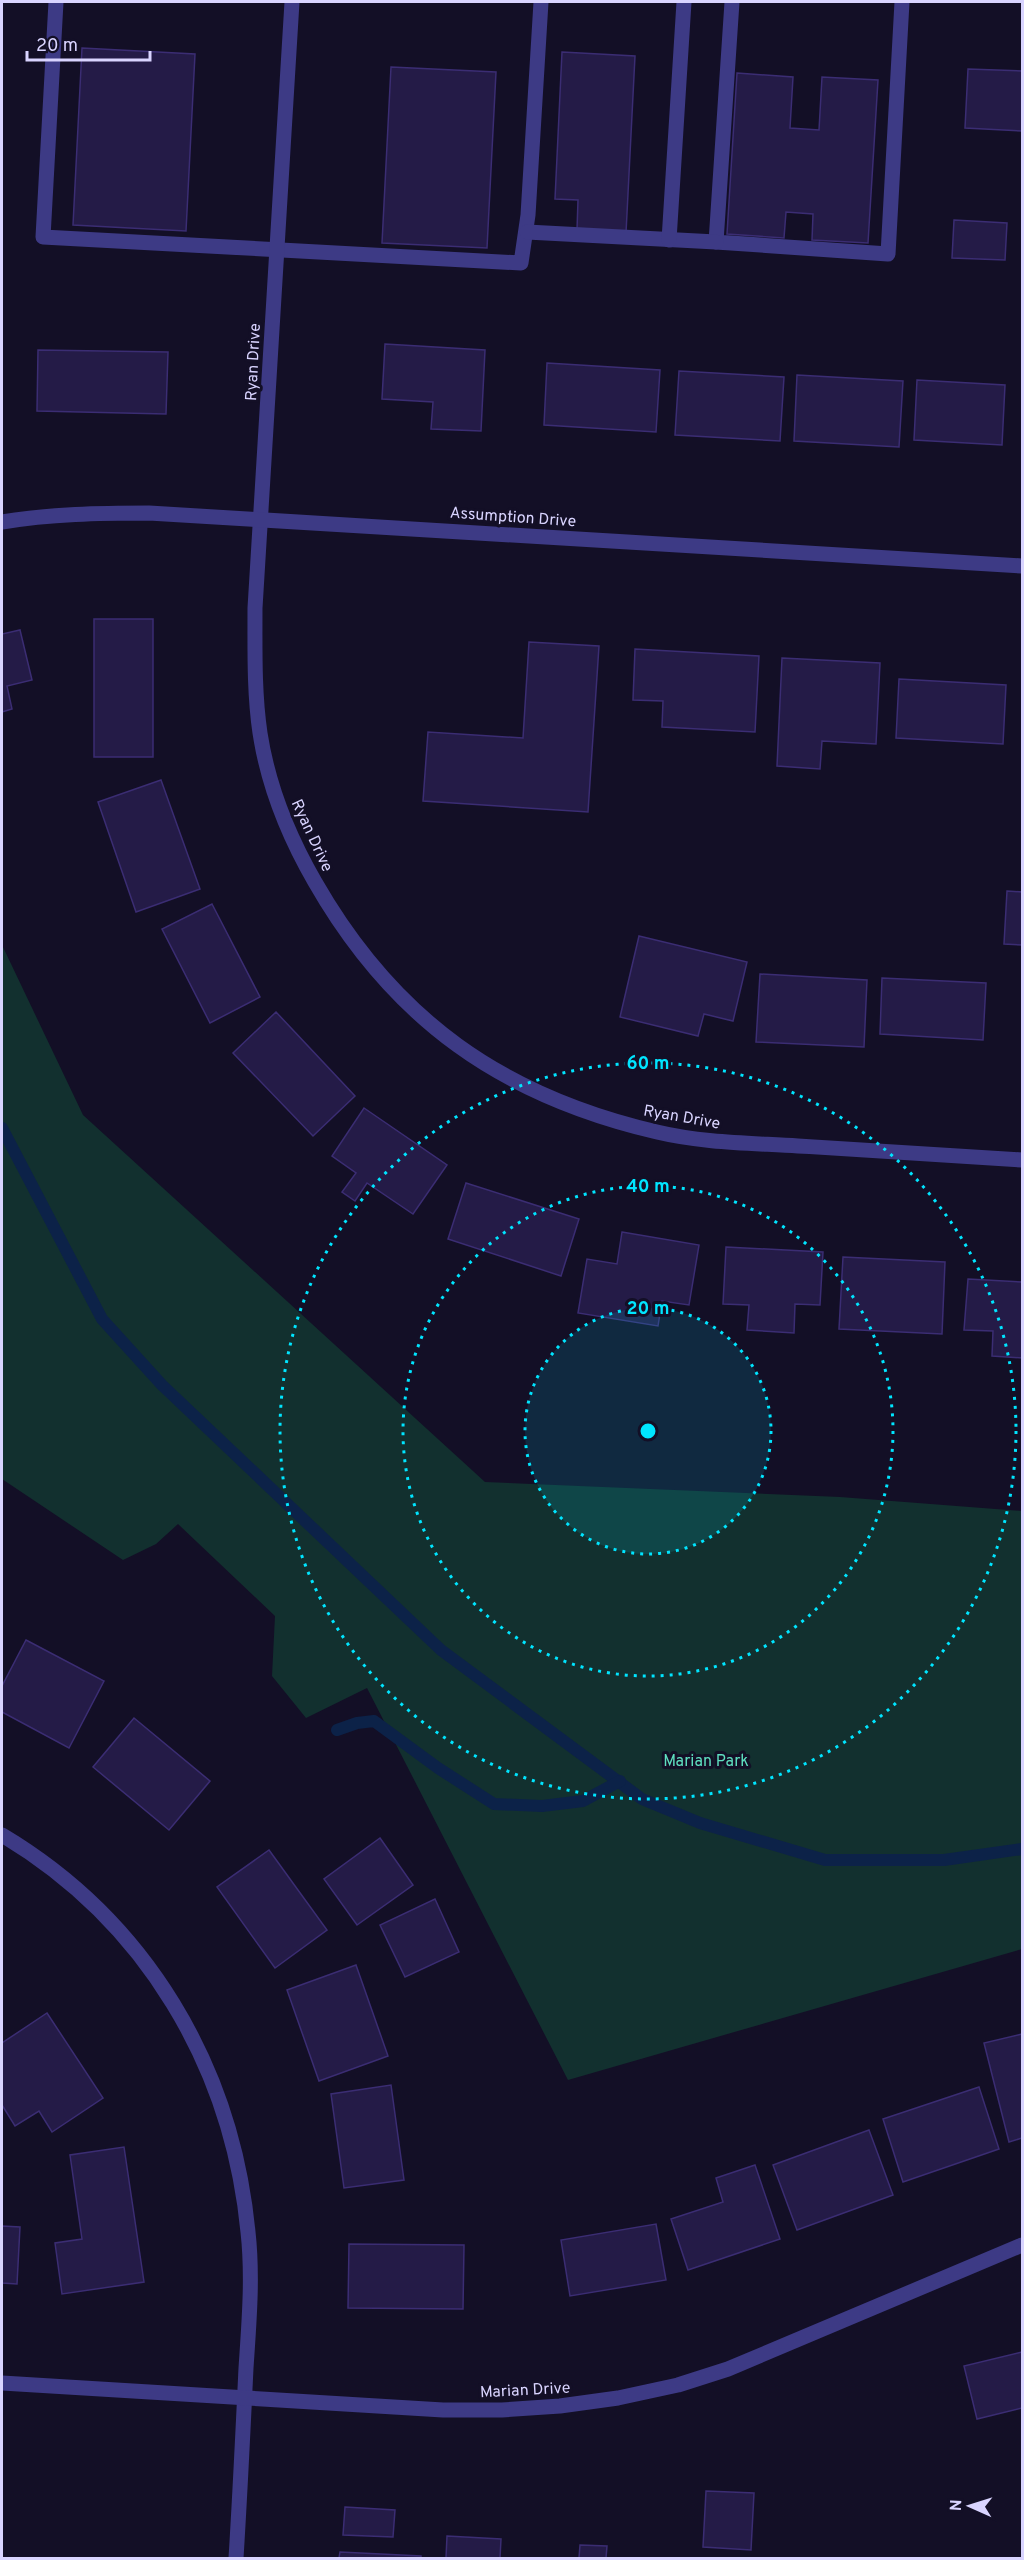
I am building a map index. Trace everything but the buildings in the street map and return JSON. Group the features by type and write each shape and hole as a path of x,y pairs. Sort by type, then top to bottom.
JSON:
{"street":[{"path":"56,2 43,237 521,263 527,232 541,2"},
{"name":"Ryan Drive","path":"292,2 255,608 255,671 260,735 275,796 301,858 332,911 364,958 392,990 442,1035 486,1065 538,1093 599,1117 659,1133 716,1141 1023,1160"},
{"path":"669,240 684,2"},
{"path":"716,242 732,2"},
{"path":"527,232 888,254 902,2"},
{"name":"Assumption Drive","path":"2,522 35,516 149,513 1023,566"},
{"path":"2,1835 26,1849 71,1883 110,1920 146,1961 176,2005 202,2057 225,2113 241,2173 247,2223 250,2292 236,2559"},
{"name":"Marian Drive","path":"2,2383 444,2410 560,2406 618,2398 678,2385 747,2362 1023,2245"}],"green space":[{"name":"Marian Park","path":"2,945 83,1115 485,1482 840,1497 1022,1511 1022,1949 568,2080 367,1688 306,1718 272,1676 275,1616 178,1524 156,1544 123,1560 2,1479"}],"waterway":[{"path":"2,1128 102,1319 162,1385 441,1650 642,1799 700,1823 825,1860 944,1860 1022,1849"},
{"path":"337,1730 357,1723 374,1721 438,1768 494,1804 542,1806 583,1801 620,1781"}]}
